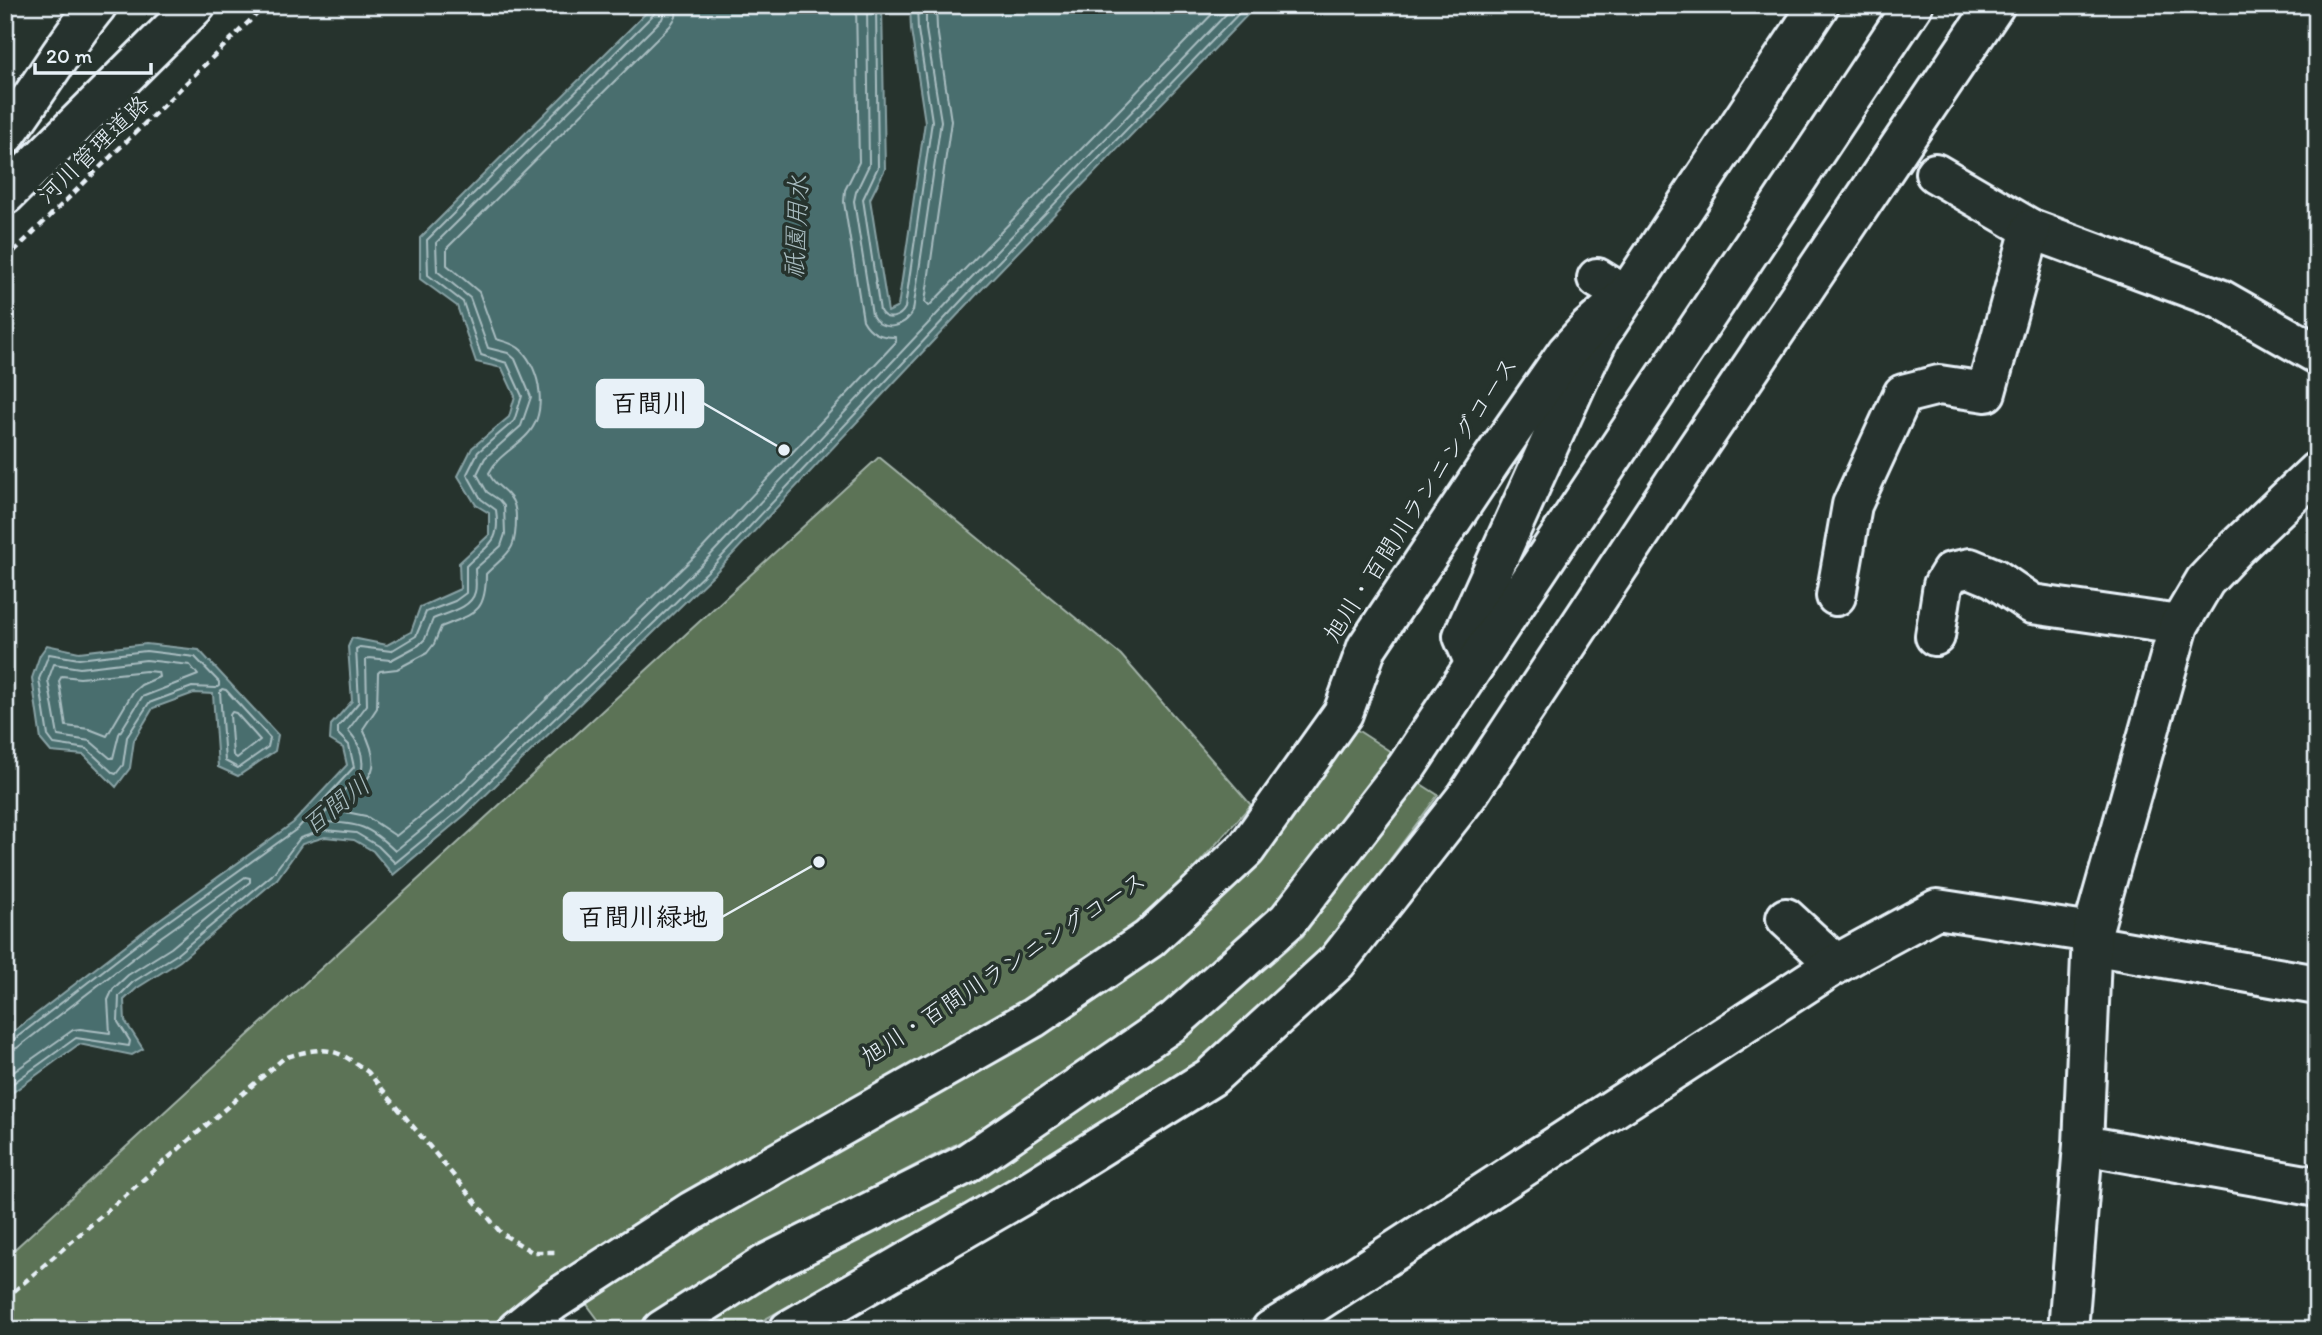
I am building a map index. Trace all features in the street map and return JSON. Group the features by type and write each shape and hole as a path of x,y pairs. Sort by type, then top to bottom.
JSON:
{"street":[{"path":"5,135 76,30 97,5"},
{"path":"5,195 196,5"},
{"path":"517,1330 553,1301 692,1211 1033,1018 1149,939 1246,849 1343,713 1367,647 1493,458 1567,352 1589,328 1611,287 1819,5"},
{"path":"663,1330 766,1264 966,1164 1174,1021 1288,920 1406,768 1913,5"},
{"path":"789,1330 1018,1197 1211,1077 1337,962 1467,796 1995,5"},
{"path":"1935,173 2031,229 2220,299 2317,354"},
{"path":"1836,596 1852,505 1903,394 1939,384 1986,391 2031,229"},
{"path":"1475,664 1463,636 1600,335 1611,287"},
{"path":"2068,1330 2083,1145 2091,939 2179,625 2205,581 2317,471"},
{"path":"1935,636 1943,585 1951,572 1970,568 1994,578 2032,604 2179,625"},
{"path":"1271,1330 1308,1319 1836,964 1937,909 2317,985"},
{"path":"1786,918 1836,964"},
{"path":"2083,1145 2317,1187"}],"path":[{"name":"河川管理道路","path":"5,260 266,5"},
{"path":"5,1299 284,1058 313,1049 342,1053 368,1072 501,1233 532,1252 565,1253"}],"green space":[{"path":"879,457 1121,655 1251,805 1149,919 952,1051 543,1289 492,1330 5,1330 5,1258"},
{"path":"1351,726 1391,752 1274,906 1175,1002 997,1123 755,1248 633,1330 606,1330 583,1299 1159,950"},
{"path":"1416,781 1438,795 1321,952 1205,1059 1019,1176 746,1330 692,1330 817,1254 1008,1161 1188,1035 1303,936"}],"water":[{"name":"祇園用水","path":"654,5 882,5 885,169 870,199 888,312 898,307 925,122 911,30 910,5 1257,5 980,291 716,572 466,814 393,875 373,851 354,840 325,837 302,844 277,879 180,961 137,988 124,1000 125,1021 143,1049 132,1055 79,1044 5,1098 5,1038 149,927 293,823 347,765 343,748 330,740 331,725 352,701 348,647 352,638 387,645 411,632 420,607 460,589 459,563 489,535 489,513 476,505 458,476 472,448 509,417 515,396 502,368 476,362 457,306 420,279 420,238"},
{"path":"146,644 199,650 278,735 275,751 238,776 218,767 213,694 194,693 153,708 134,740 130,768 116,787 84,755 51,752 41,740 32,678 40,655 47,645 79,652"}],"place":[{"name":"百間川","path":"784,450"},
{"name":"百間川緑地","path":"819,862"}]}
